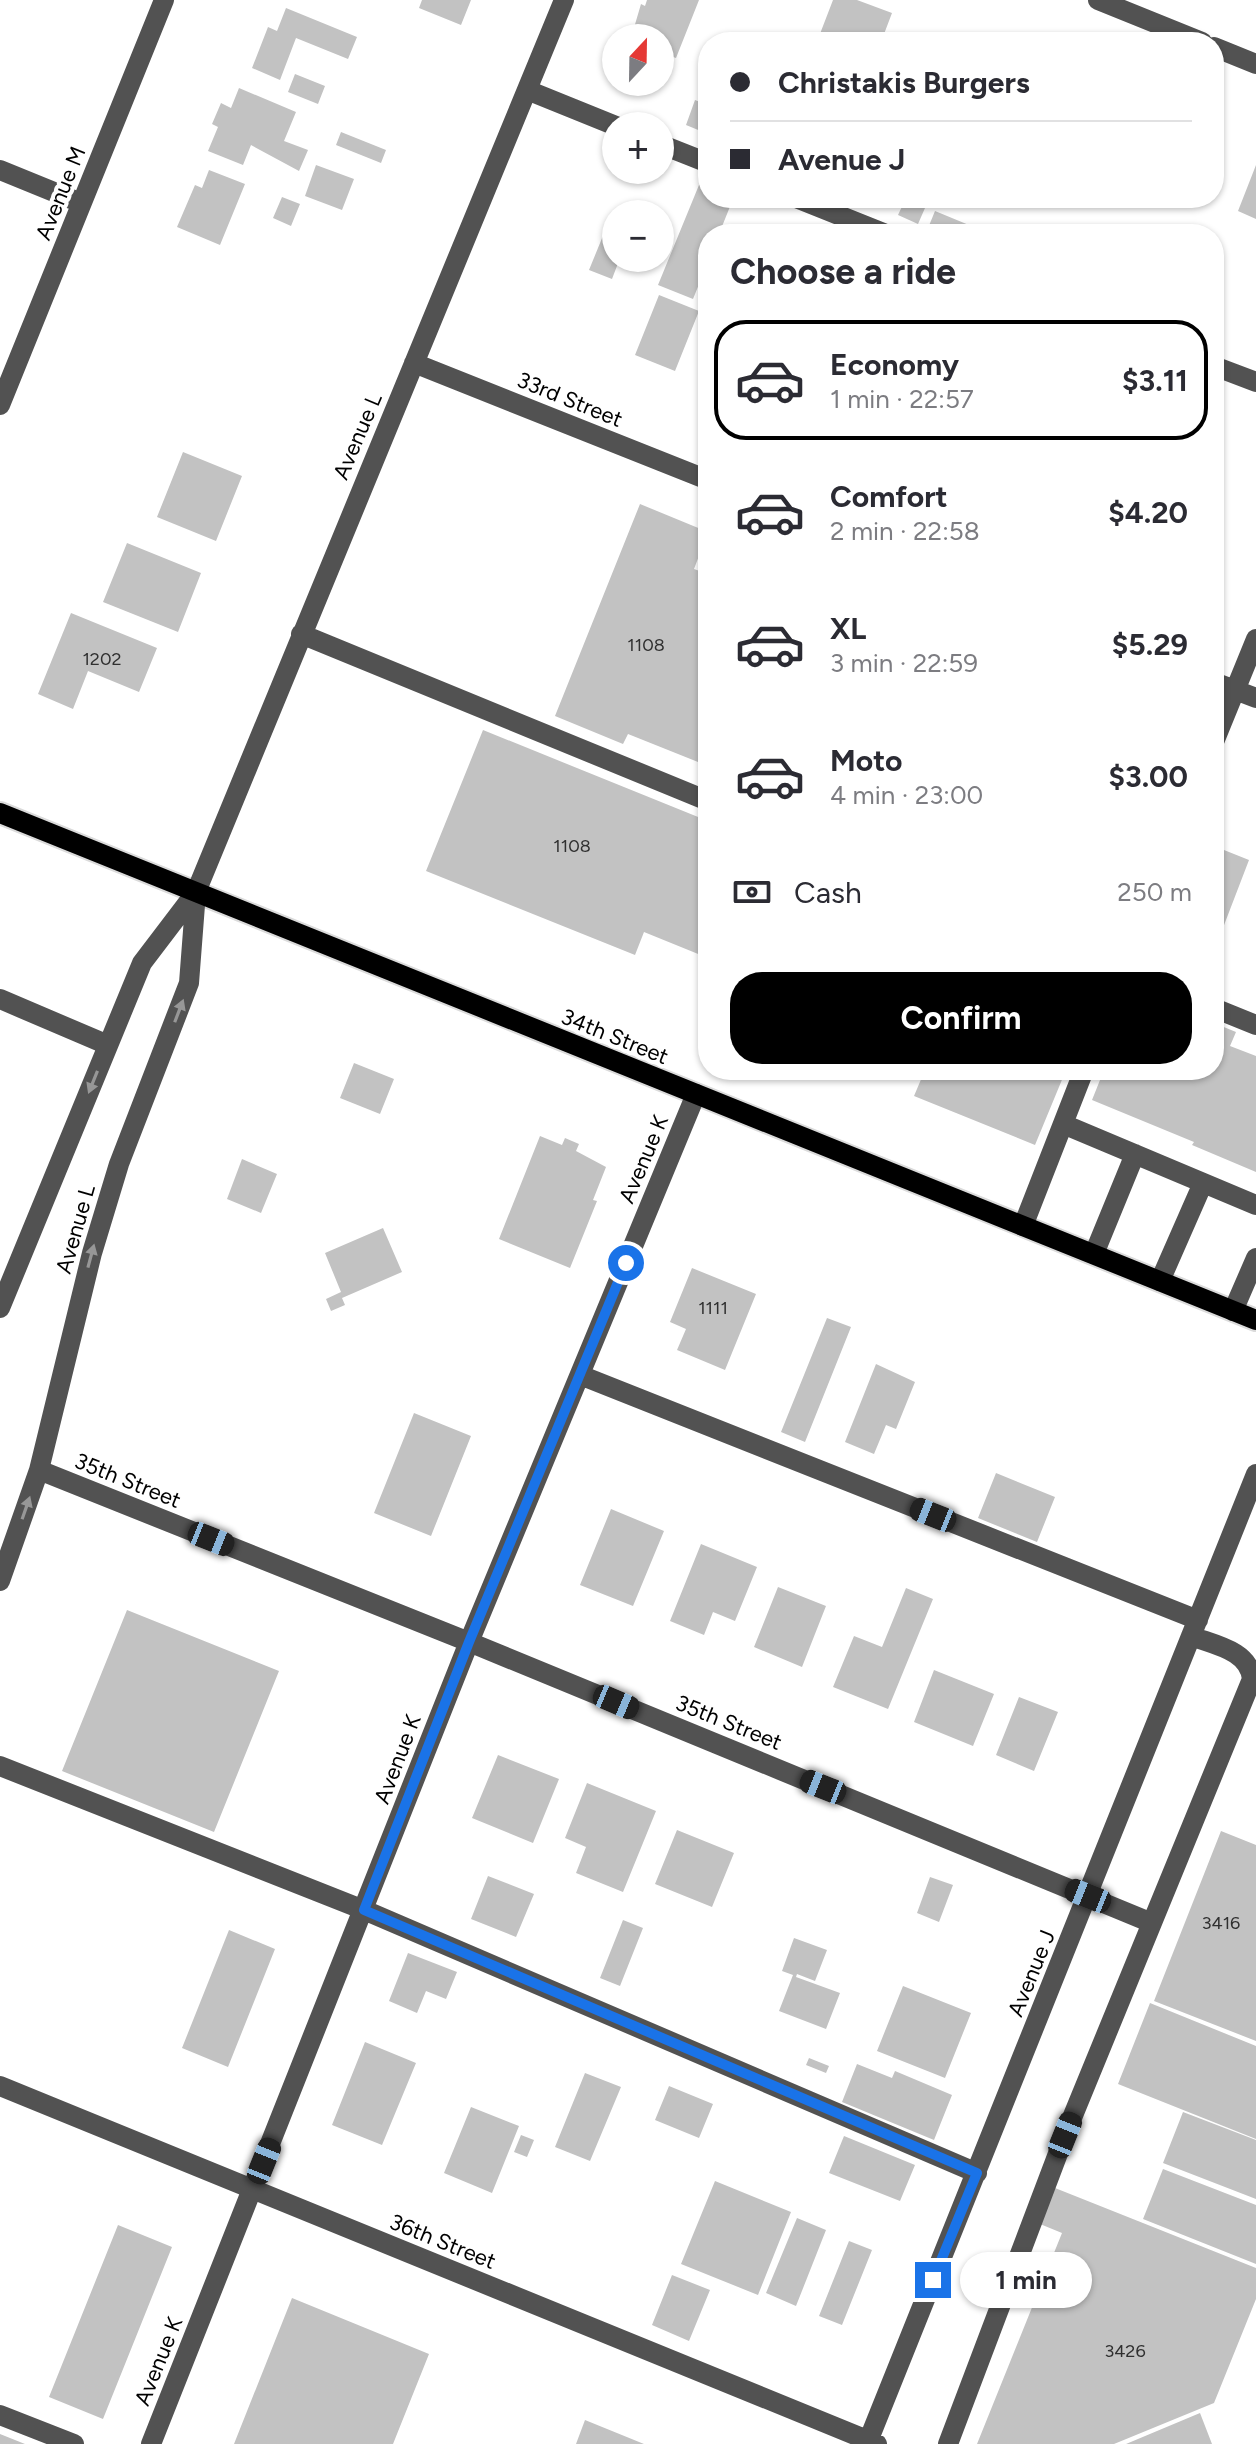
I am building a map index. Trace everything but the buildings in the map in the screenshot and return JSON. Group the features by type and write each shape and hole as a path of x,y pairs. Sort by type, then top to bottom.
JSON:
{"main road":[{"name":"34th Street","path":"0,813 1256,1320"}],"street":[{"name":"Avenue M","path":"0,405 164,0"},
{"name":"Avenue L","path":"0,1308 142,963 196,892 564,0"},
{"path":"1098,0 1177,32"},
{"path":"1224,51 1256,64"},
{"path":"527,90 602,120"},
{"path":"674,150 698,159"},
{"path":"0,170 81,203"},
{"path":"821,208 861,224"},
{"name":"33rd Street","path":"414,363 698,476"},
{"path":"1224,370 1256,382"},
{"path":"301,634 698,797"},
{"path":"1224,717 1256,639"},
{"path":"1224,686 1256,698"},
{"name":"Avenue L","path":"0,1581 39,1470 96,1238 119,1164 189,983 196,892"},
{"path":"2,1006 108,1045"},
{"path":"1224,1012 1256,1025"},
{"path":"1023,1226 1080,1080"},
{"name":"Avenue K","path":"151,2444 469,1642 696,1094"},
{"path":"1063,1124 1256,1205"},
{"path":"1094,1254 1135,1154"},
{"path":"1160,1281 1203,1183"},
{"path":"1233,1311 1256,1258"},
{"path":"580,1375 1195,1628 1246,1661 1252,1679 1065,2135 948,2444"},
{"name":"35th Street","path":"39,1470 469,1642 1152,1923"},
{"name":"Avenue J","path":"871,2443 1256,1474"},
{"path":"0,1766 364,1910 977,2173"},
{"name":"36th Street","path":"0,2086 871,2443"},
{"path":"0,2415 74,2444"}],"route":[{"path":"626,1263 469,1642 364,1910 977,2173 933,2280"}]}
